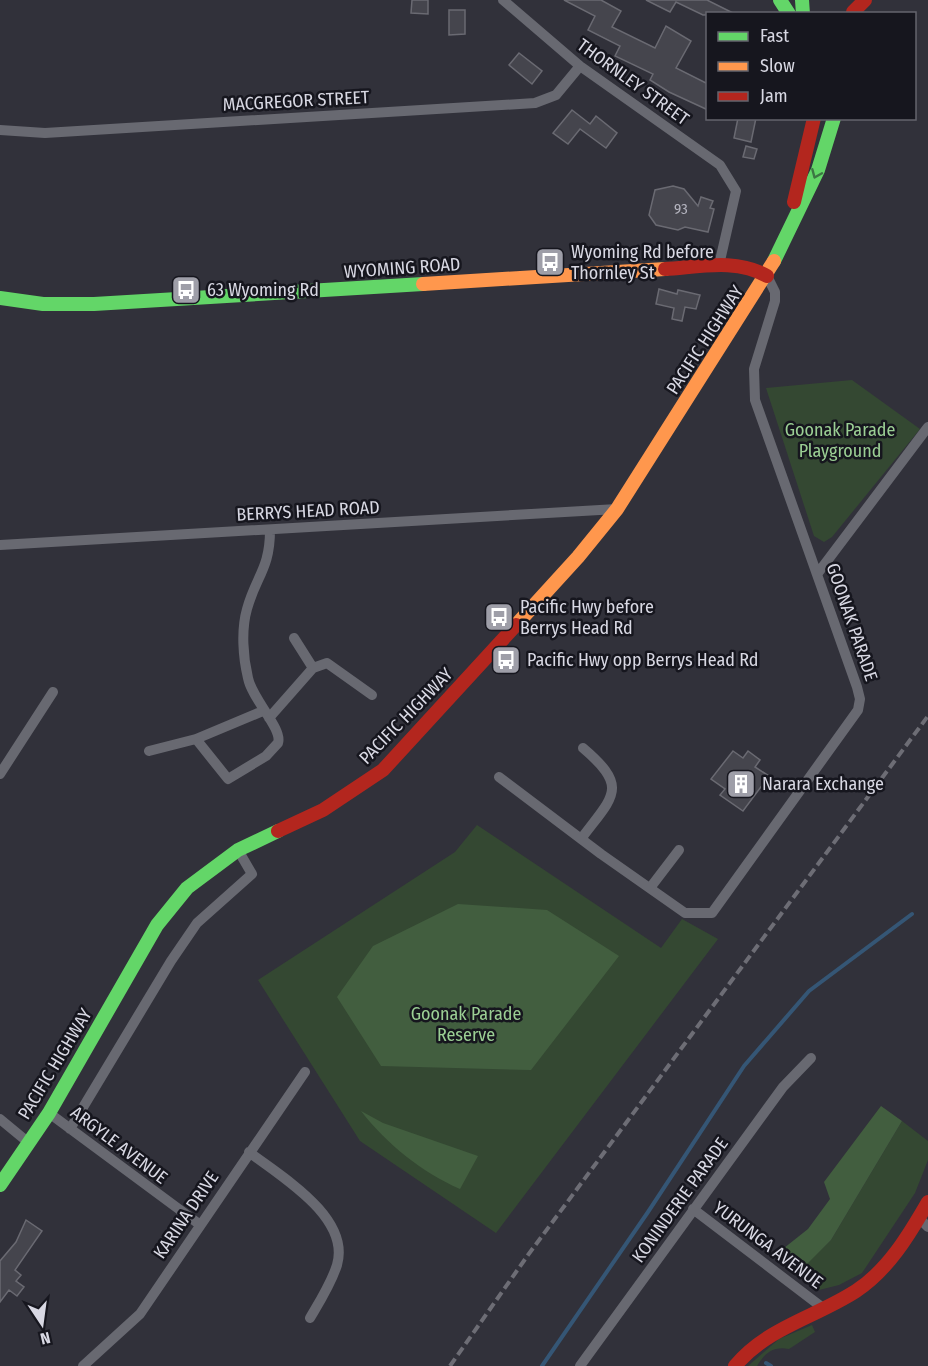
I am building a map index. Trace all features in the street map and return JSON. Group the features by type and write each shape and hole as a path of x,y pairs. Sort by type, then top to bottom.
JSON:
{"main road":[{"path":"780,0 799,7"},
{"path":"853,8 865,0"},
{"name":"PACIFIC HIGHWAY","path":"0,1185 49,1113 157,925 187,888 238,850 323,810 384,770 531,610 617,509 767,276 818,170 833,120"},
{"name":"PACIFIC HIGHWAY","path":"779,251 796,196 812,123"},
{"name":"WYOMING ROAD","path":"0,298 43,304 94,304 719,265 748,266 767,276"},
{"path":"735,1366 749,1349 773,1330 843,1299 872,1280 924,1222 928,1202"}],"street":[{"name":"THORNLEY STREET","path":"503,0 580,66 720,165 736,191 719,265"},
{"name":"MACGREGOR STREET","path":"0,130 45,133 535,103 556,95 580,66"},
{"name":"GOONAK PARADE","path":"499,777 685,913 712,913 858,710 860,699 857,687 818,573 754,400 754,369 775,301 773,287 767,276"},
{"path":"818,573 928,427"},
{"name":"BERRYS HEAD ROAD","path":"0,545 617,509"},
{"path":"196,739 228,779 276,748 279,733 254,698 248,678 244,629 247,609 269,556 270,530"},
{"path":"294,638 313,668"},
{"path":"149,751 196,739 266,715 313,668 327,663 372,695"},
{"path":"0,774 53,692"},
{"path":"581,839 610,801 613,788 605,767 583,748"},
{"path":"70,1129 171,961 197,923 252,874 238,850"},
{"path":"650,888 679,850"},
{"name":"KONINDERIE PARADE","path":"580,1366 783,1087 811,1059"},
{"name":"KARINA DRIVE","path":"83,1366 140,1314 199,1224 305,1072"},
{"name":"ARGYLE AVENUE","path":"49,1113 199,1224"},
{"path":"0,1119 29,1143"},
{"path":"249,1152 319,1206 334,1229 338,1263 326,1292 310,1318"},
{"name":"YURUNGA AVENUE","path":"693,1209 823,1308"}],"green space":[{"name":"Goonak Parade Playground","path":"852,380 920,429 832,537 824,542 814,536 766,388"},
{"name":"Goonak Parade Reserve","path":"477,825 661,948 682,919 718,939 496,1233 360,1141 258,980 455,852"},
{"path":"458,904 547,910 619,956 531,1070 381,1066 337,997 373,946"},
{"path":"881,1106 902,1121 831,1240 807,1264 793,1267 779,1252 808,1229 830,1199 824,1182"},
{"path":"361,1111 383,1123 478,1156 460,1189 418,1166 393,1146"},
{"path":"902,1121 928,1141 928,1160 915,1193 862,1273 839,1285 819,1290 793,1267 807,1263 831,1240"},
{"path":"812,1325 815,1332 789,1349 774,1350 766,1354 757,1366 748,1366 779,1339"}],"building":[{"path":"412,0 428,0 428,14 411,13"},
{"path":"564,0 601,0 621,11 612,27 655,48 666,26 691,41 676,68 706,83 706,109 669,92 650,80 653,74 615,56 620,46 588,30 595,16"},
{"path":"646,0 707,0 731,12 706,12 706,15 703,15 676,2 670,12"},
{"path":"449,10 465,10 465,34 449,35"},
{"path":"519,53 542,71 532,84 509,65"},
{"path":"572,110 590,124 596,116 617,133 606,148 580,129 568,144 553,133"},
{"path":"738,120 756,120 751,142 734,138"},
{"path":"746,146 757,149 754,159 743,157"},
{"path":"673,186 684,189 698,206 701,197 713,201 710,208 714,209 708,232 685,227 678,230 656,225 649,215 655,190"},
{"path":"659,289 677,294 678,290 700,295 696,309 685,307 682,321 672,319 674,308 656,304"},
{"name":"Narara Exchange","path":"733,751 743,758 748,751 760,760 755,767 769,776 743,811 720,795 725,789 711,779"},
{"path":"26,1220 42,1231 15,1270 21,1275 16,1281 24,1287 17,1296 9,1290 0,1302 0,1261 16,1242"}],"waterway":[{"path":"542,1366 648,1212 744,1066 809,991 912,914"},
{"path":"766,1363 771,1366"}],"railway":[{"path":"450,1366 528,1255 928,716"}],"traffic: fast":[{"path":"780,0 788,12"},
{"path":"802,0 803,12"},
{"path":"774,261 818,170 833,120"},
{"path":"0,298 43,304 94,304 423,284"},
{"path":"0,1185 49,1113 157,925 187,888 238,850 278,831"}],"traffic: slow":[{"path":"516,625 578,557 617,509 774,261"},
{"path":"423,284 665,269"}],"traffic: jam":[{"path":"853,12 865,0"},
{"path":"794,202 814,120"},
{"path":"665,269 730,265 755,270 767,276"},
{"path":"278,831 323,810 383,770 516,625"},
{"path":"735,1366 748,1353 777,1332 840,1300 868,1282 897,1251 928,1202"}],"place":[{"name":"Wyoming Rd before Thornley St","path":"550,262"},
{"name":"63 Wyoming Rd","path":"186,290"},
{"name":"Pacific Hwy before Berrys Head Rd","path":"499,617"},
{"name":"Pacific Hwy opp Berrys Head Rd","path":"506,660"},
{"name":"Narara Exchange","path":"741,784"}]}
